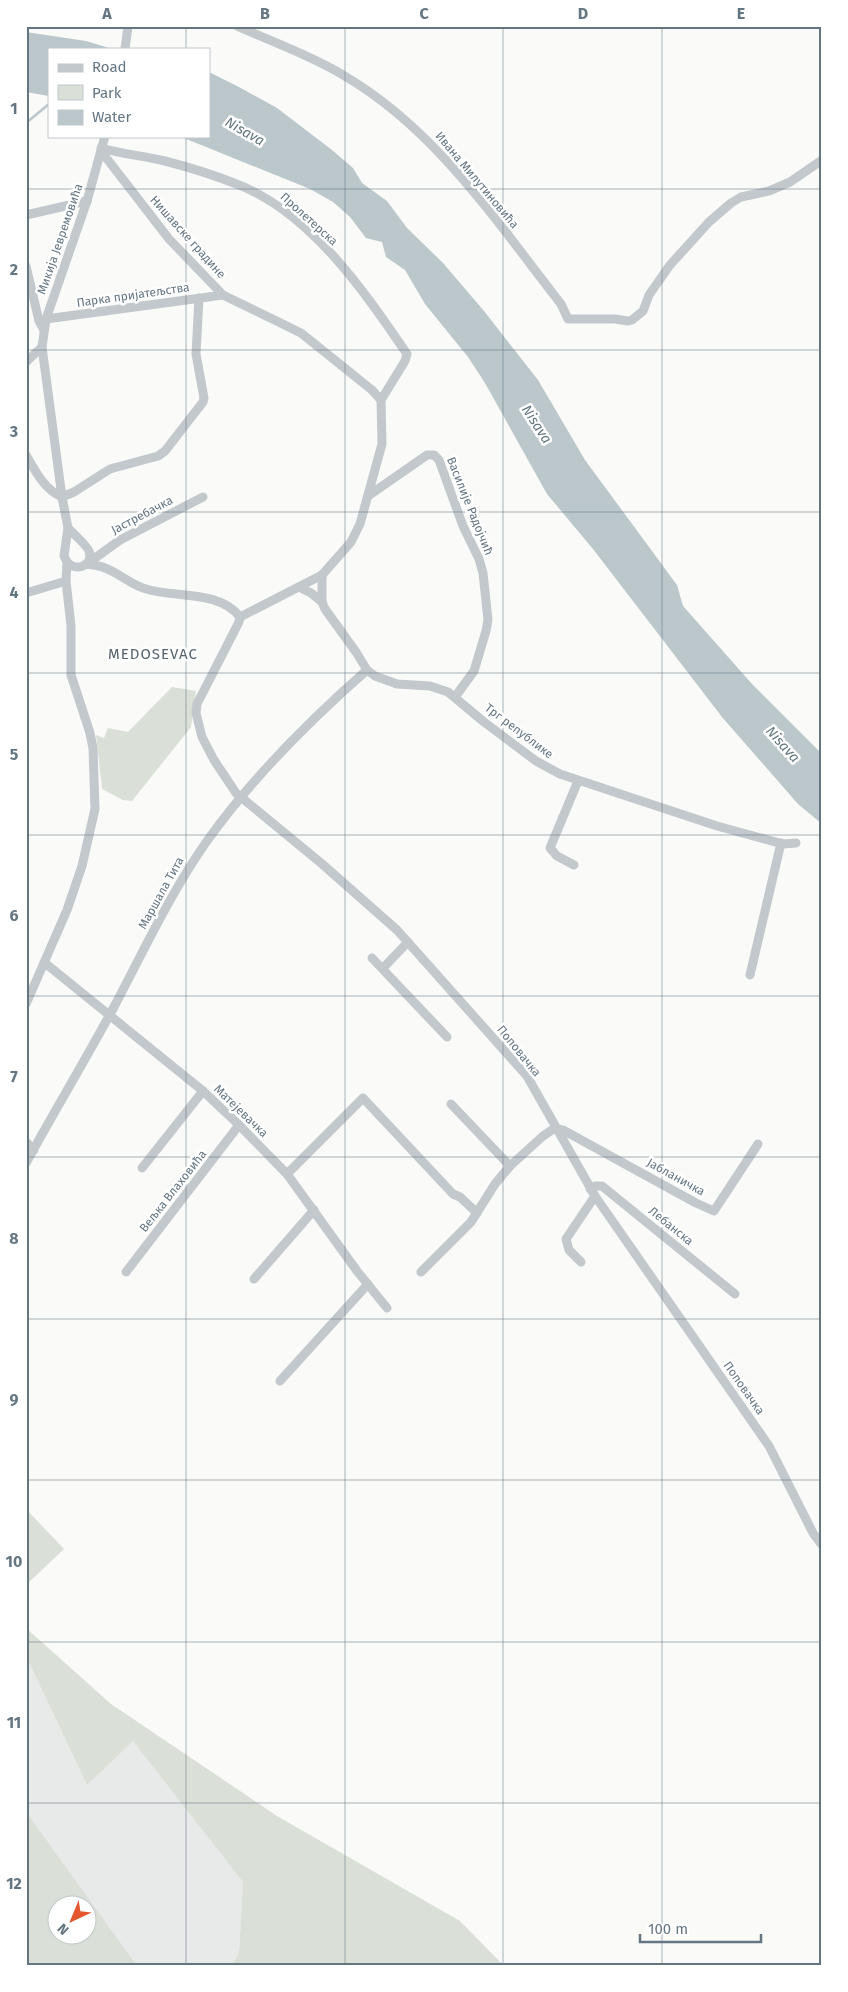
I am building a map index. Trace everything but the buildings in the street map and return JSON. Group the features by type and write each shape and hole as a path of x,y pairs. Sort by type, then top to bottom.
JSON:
{"street":[{"name":"Ивана Милутиновића","path":"236,26 342,74 405,119 446,159 561,304 568,319 632,320 643,311 649,295 670,265 709,222 731,203 741,197 769,191 790,182 822,160"},
{"path":"125,48 128,31"},
{"name":"Микија Јевремовића","path":"67,548 68,528 62,497 42,346 46,319 87,201 104,138"},
{"name":"Нишавске градине","path":"101,149 169,239 223,295 300,333 372,390 381,400"},
{"name":"Пролетерска","path":"101,149 164,161 235,183 253,190 273,202 297,222 350,276 407,354 405,361 381,400"},
{"path":"26,215 87,201"},
{"path":"26,266 39,322 44,330"},
{"name":"Парка пријатељства","path":"46,319 223,295"},
{"path":"26,455 42,481 52,492 62,497 74,492 110,469 158,456 165,451 203,402 204,398 196,354 198,298"},
{"path":"26,362 42,346"},
{"path":"68,528 88,548 92,556 103,567 145,590 187,595 223,604 231,607 240,617 322,574 351,542 360,524 382,444 381,400"},
{"name":"Василије Радојчић","path":"368,496 427,456 434,455 440,460 460,518 479,559 483,573 488,620 474,671 455,697"},
{"name":"Јастребачка","path":"92,556 203,497"},
{"path":"26,1004 59,931 82,866 95,809 93,748 71,675 71,626 67,562 64,556 67,548 73,543 82,543"},
{"path":"86,564 92,556"},
{"path":"67,562 75,568"},
{"path":"26,593 67,578 75,568 86,564 103,567"},
{"name":"Трг републике","path":"322,574 322,602 329,617 367,670 386,681 430,686 448,692 536,761 560,774 707,823 781,843 796,843"},
{"path":"299,586 322,602"},
{"name":"Поповачка","path":"240,617 198,700 196,708 200,732 230,785 242,798 321,863 408,942 527,1076 593,1192 769,1446 813,1533 822,1545"},
{"name":"Маршала Тита","path":"26,1164 110,1015 186,873 207,841 255,781 318,714 367,670"},
{"path":"574,865 557,856 550,848 578,781"},
{"path":"750,975 781,843"},
{"path":"383,968 408,942"},
{"path":"372,958 447,1036"},
{"name":"Матејевачка","path":"45,963 203,1091 239,1125 287,1174 387,1308"},
{"path":"142,1168 203,1091"},
{"path":"287,1174 362,1098 453,1194 460,1197 477,1213"},
{"path":"451,1104 510,1166"},
{"name":"Вељка Влаховића","path":"126,1272 239,1125"},
{"path":"421,1272 471,1222 495,1184 510,1166 543,1136 555,1128"},
{"name":"Јабланичка","path":"555,1128 563,1130 714,1211 758,1144"},
{"path":"26,1142 34,1150"},
{"name":"Лебанска","path":"593,1192 594,1186 602,1186 735,1294"},
{"path":"581,1262 569,1250 566,1239 593,1192"},
{"path":"254,1279 314,1210"},
{"path":"280,1381 368,1284"}],"shaded area":[{"path":"26,1656 87,1785 133,1740 243,1882 239,1952 232,1966 26,1966"}],"green space":[{"path":"172,687 196,691 191,727 132,801 123,800 102,789 96,735 104,738 108,728 128,732"},
{"path":"26,1509 64,1549 26,1585"},
{"path":"26,1628 111,1704 277,1816 460,1921 504,1966 232,1966 239,1952 243,1882 133,1741 87,1785 26,1656"},
{"path":"26,1812 85,1894 48,1894 48,1944 98,1944 98,1912 137,1966 26,1966"}],"water":[{"path":"26,32 86,41 109,48 48,48 48,96 26,92"},
{"name":"Nisava","path":"210,72 277,108 353,168 362,183 387,201 407,228 443,263 484,311 538,380 585,460 677,585 683,606 752,684 822,754 822,824 798,804 722,717 593,549 547,494 485,383 468,357 425,304 405,270 386,257 382,242 366,238 350,217 333,202 310,189 184,138 210,138"}],"waterway":[{"path":"26,123 48,105"}],"district":[{"name":"MEDOSEVAC","path":"153,654"}]}
